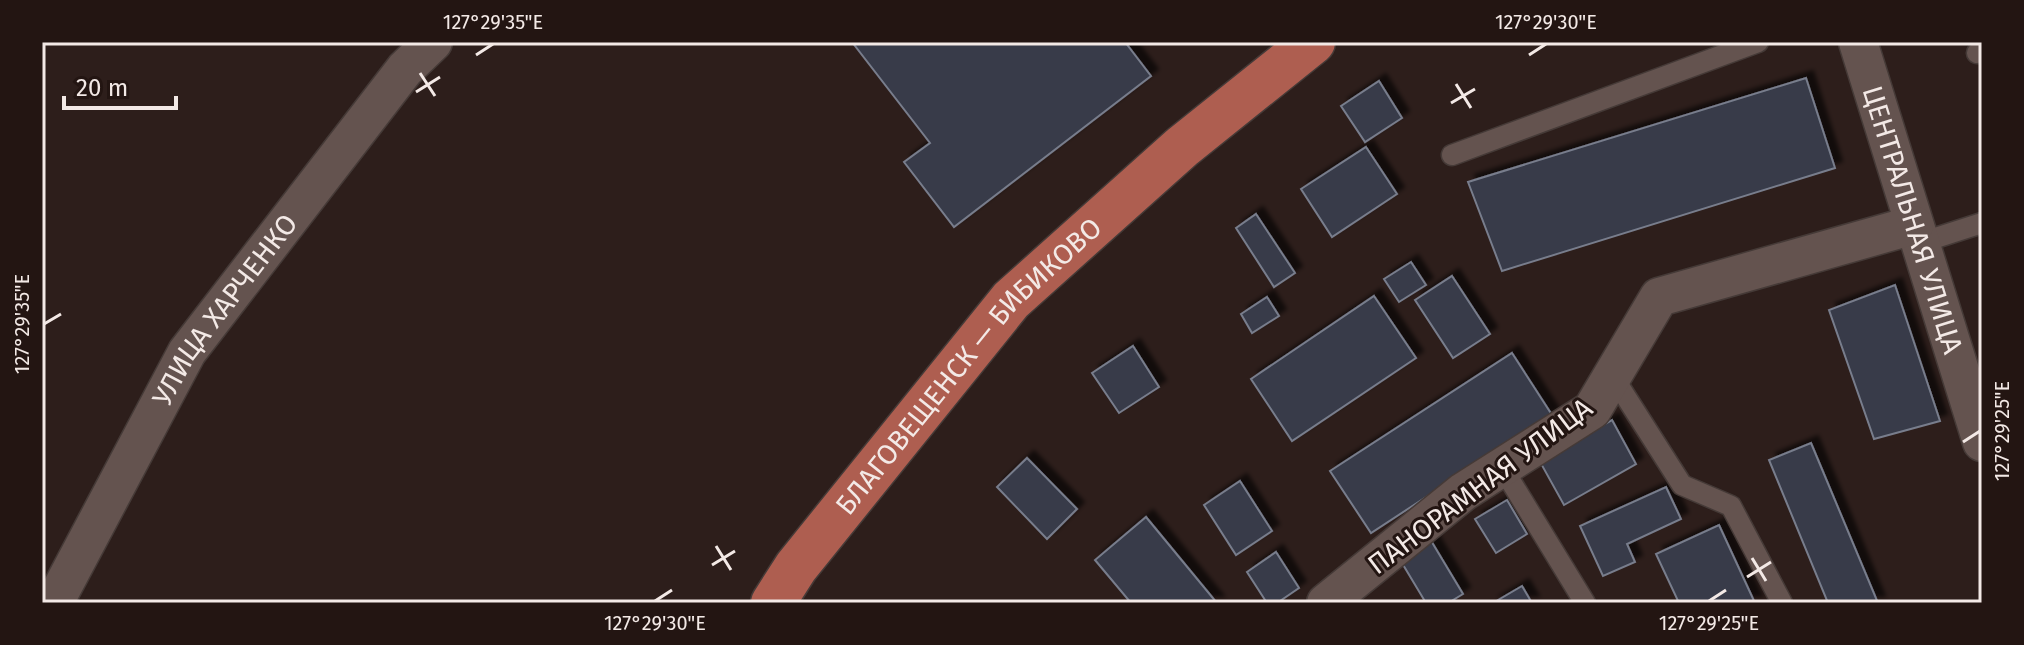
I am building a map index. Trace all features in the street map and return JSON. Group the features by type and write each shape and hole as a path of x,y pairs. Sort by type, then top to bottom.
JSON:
{"main road":[{"name":"БЛАГОВЕЩЕНСК — БИБИКОВО","path":"773,603 796,567 1011,300 1182,147 1313,42"}],"street":[{"name":"УЛИЦА ХАРЧЕНКО","path":"54,603 187,352 405,69 433,42"},
{"name":"ЦЕНТРАЛЬНАЯ УЛИЦА","path":"1858,42 1917,234 1971,366 1982,442"},
{"name":"ПАНОРАМНАЯ УЛИЦА","path":"1326,603 1463,492 1592,410 1659,297 1917,234"}],"lane":[{"path":"1452,155 1758,42"},
{"path":"1917,234 1982,223"},
{"path":"1612,375 1682,485 1731,506 1782,603"},
{"path":"1502,467 1585,603"}],"building":[{"path":"852,42 1125,42 1151,76 954,227 904,162 930,143"},
{"path":"1806,78 1835,168 1502,271 1468,182"},
{"path":"1379,81 1402,118 1365,142 1341,106"},
{"path":"1366,147 1397,194 1332,237 1301,189"},
{"path":"1256,214 1295,273 1274,287 1236,228"},
{"path":"1411,262 1426,285 1399,302 1384,279"},
{"path":"1452,276 1490,334 1453,358 1415,300"},
{"path":"1895,285 1940,421 1874,439 1829,310"},
{"path":"1374,296 1416,358 1292,441 1251,379"},
{"path":"1267,297 1279,316 1252,333 1241,314"},
{"path":"1133,346 1159,387 1119,413 1092,373"},
{"path":"1512,353 1552,415 1371,533 1330,471"},
{"path":"1612,420 1636,464 1564,505 1539,460"},
{"path":"1811,443 1878,603 1828,603 1769,460"},
{"path":"1027,458 1077,509 1047,539 997,487"},
{"path":"1240,481 1272,531 1236,555 1204,505"},
{"path":"1666,487 1681,519 1627,544 1635,562 1603,576 1580,526"},
{"path":"1507,500 1527,534 1496,553 1475,519"},
{"path":"1146,517 1217,603 1131,603 1095,560"},
{"path":"1719,525 1755,603 1679,603 1656,554"},
{"path":"1430,539 1463,594 1448,603 1426,603 1399,558"},
{"path":"1276,552 1299,588 1277,603 1267,603 1247,572"},
{"path":"1522,586 1532,603 1493,603"}]}
